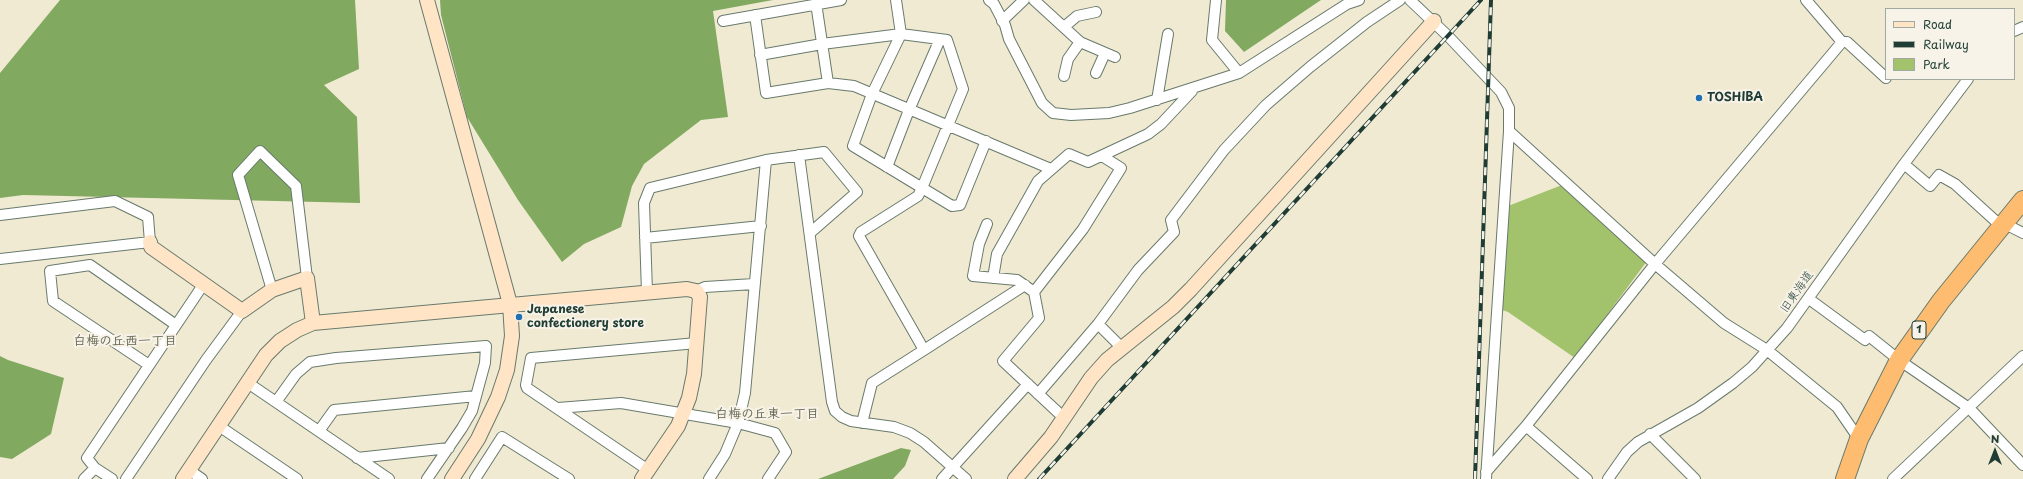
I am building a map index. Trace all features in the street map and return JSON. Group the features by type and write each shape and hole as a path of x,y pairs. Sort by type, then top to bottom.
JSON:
{"highway":[{"name":"1","path":"1844,479 1860,439 1899,360 1941,301 2023,200"}],"street":[{"path":"427,0 510,304 512,336 507,370 498,397 478,438 452,479"},
{"path":"723,21 816,3 841,0"},
{"path":"896,0 900,34 872,94 853,146 952,206 960,205 986,142"},
{"path":"989,0 1002,20 1042,103 1053,113 1071,115 1109,113 1157,100 1239,74 1347,4 1359,0"},
{"path":"1002,20 1024,0"},
{"path":"1034,0 1080,42 1115,57"},
{"path":"1216,0 1212,40 1239,74"},
{"path":"1038,394 1098,324 1138,270 1174,232 1171,220 1194,187 1234,139 1266,105 1310,67 1367,22 1400,0"},
{"path":"1410,0 1434,22 1501,92 1509,108 1509,131 1486,475"},
{"path":"1806,0 1842,42 1847,42 1885,77"},
{"path":"816,3 828,83"},
{"path":"1064,27 1077,16 1096,12"},
{"path":"755,15 766,93 828,83 854,86 1051,169"},
{"path":"1016,479 1051,437 1063,417 1107,360 1173,307 1191,289 1434,22"},
{"path":"760,55 822,44 900,34 947,40 963,89 922,188 918,196 861,232 859,236 924,350"},
{"path":"1157,100 1168,34"},
{"path":"887,167 909,110 940,39"},
{"path":"1064,76 1068,59 1080,42"},
{"path":"1486,475 1655,264 1842,42"},
{"path":"1096,73 1105,53"},
{"name":"旧東海道","path":"1608,479 1627,452 1638,442 1698,408 1734,383 1787,328 1904,164 1967,80"},
{"path":"993,278 997,254 1038,181 1069,154 1088,162 1155,129 1193,89"},
{"path":"762,99 774,97 776,92"},
{"path":"1509,131 1655,264 1724,323 1767,350 1837,407 1860,439"},
{"path":"272,290 238,175 260,151 296,186 313,323"},
{"path":"647,292 644,203 650,188 766,160 824,152 858,192 810,233"},
{"path":"799,155 832,402 835,411 842,417 862,423 894,427 910,433 924,442 966,479"},
{"path":"1034,292 1083,229 1121,168 1102,156"},
{"path":"709,479 726,454 738,423 745,393 766,160"},
{"path":"1904,164 1930,186 1939,175 1955,184 2003,224 2023,233"},
{"path":"0,215 115,201 148,217 151,247 242,311"},
{"path":"987,224 979,244 973,276 1017,280 1025,285 1034,292 1039,318 1003,361 1063,417"},
{"path":"645,238 761,226"},
{"path":"0,259 150,242"},
{"path":"149,365 53,301 50,271 90,265 176,325"},
{"path":"126,479 206,360 242,311 272,290 307,278"},
{"path":"202,479 186,475 266,355 280,341 297,330 313,323 647,292 687,289 696,291 704,287 754,284"},
{"path":"112,479 95,468 86,458 203,285"},
{"path":"862,423 872,383 1025,285"},
{"path":"696,291 700,297 697,344 694,374 684,413 678,426 645,474 558,408 527,388 526,384 531,358 697,344"},
{"path":"1809,299 1865,340 1869,336 1899,360 1969,408 2023,465"},
{"path":"1098,324 1122,348"},
{"path":"276,402 296,374 310,362 336,358 486,346 485,363 472,411 449,448 427,479"},
{"path":"1893,479 2023,356"},
{"path":"248,383 389,479"},
{"path":"942,479 1028,384"},
{"path":"319,431 334,410 476,396"},
{"path":"558,408 621,403 738,423 775,433 786,452 768,479"},
{"path":"219,426 297,479"},
{"path":"1526,426 1587,479"},
{"path":"1650,434 1696,479"},
{"path":"475,479 502,437 569,479"},
{"path":"358,458 449,448"},
{"path":"84,479 95,468"}],"green space":[{"path":"60,0 355,0 359,69 324,85 357,117 360,203 23,195 0,198 0,73"},
{"path":"440,0 773,0 713,11 728,117 701,120 644,164 632,186 621,227 584,244 562,262 518,200 467,117 441,15"},
{"path":"1226,0 1321,0 1244,52 1225,31"},
{"path":"1562,185 1647,261 1575,358 1508,312 1502,310 1508,206"},
{"path":"0,356 64,378 51,434 12,459 0,457"},
{"path":"901,448 911,450 905,466 893,479 818,479"}],"railway":[{"path":"1039,479 1481,0"},
{"path":"1475,479 1491,0"}],"place":[{"name":"TOSHIBA","path":"1699,98"},
{"name":"Japanese confectionery store","path":"519,317"}],"district":[{"name":"白梅の丘西一丁目","path":"125,341"},
{"name":"白梅の丘東一丁目","path":"767,414"}]}
